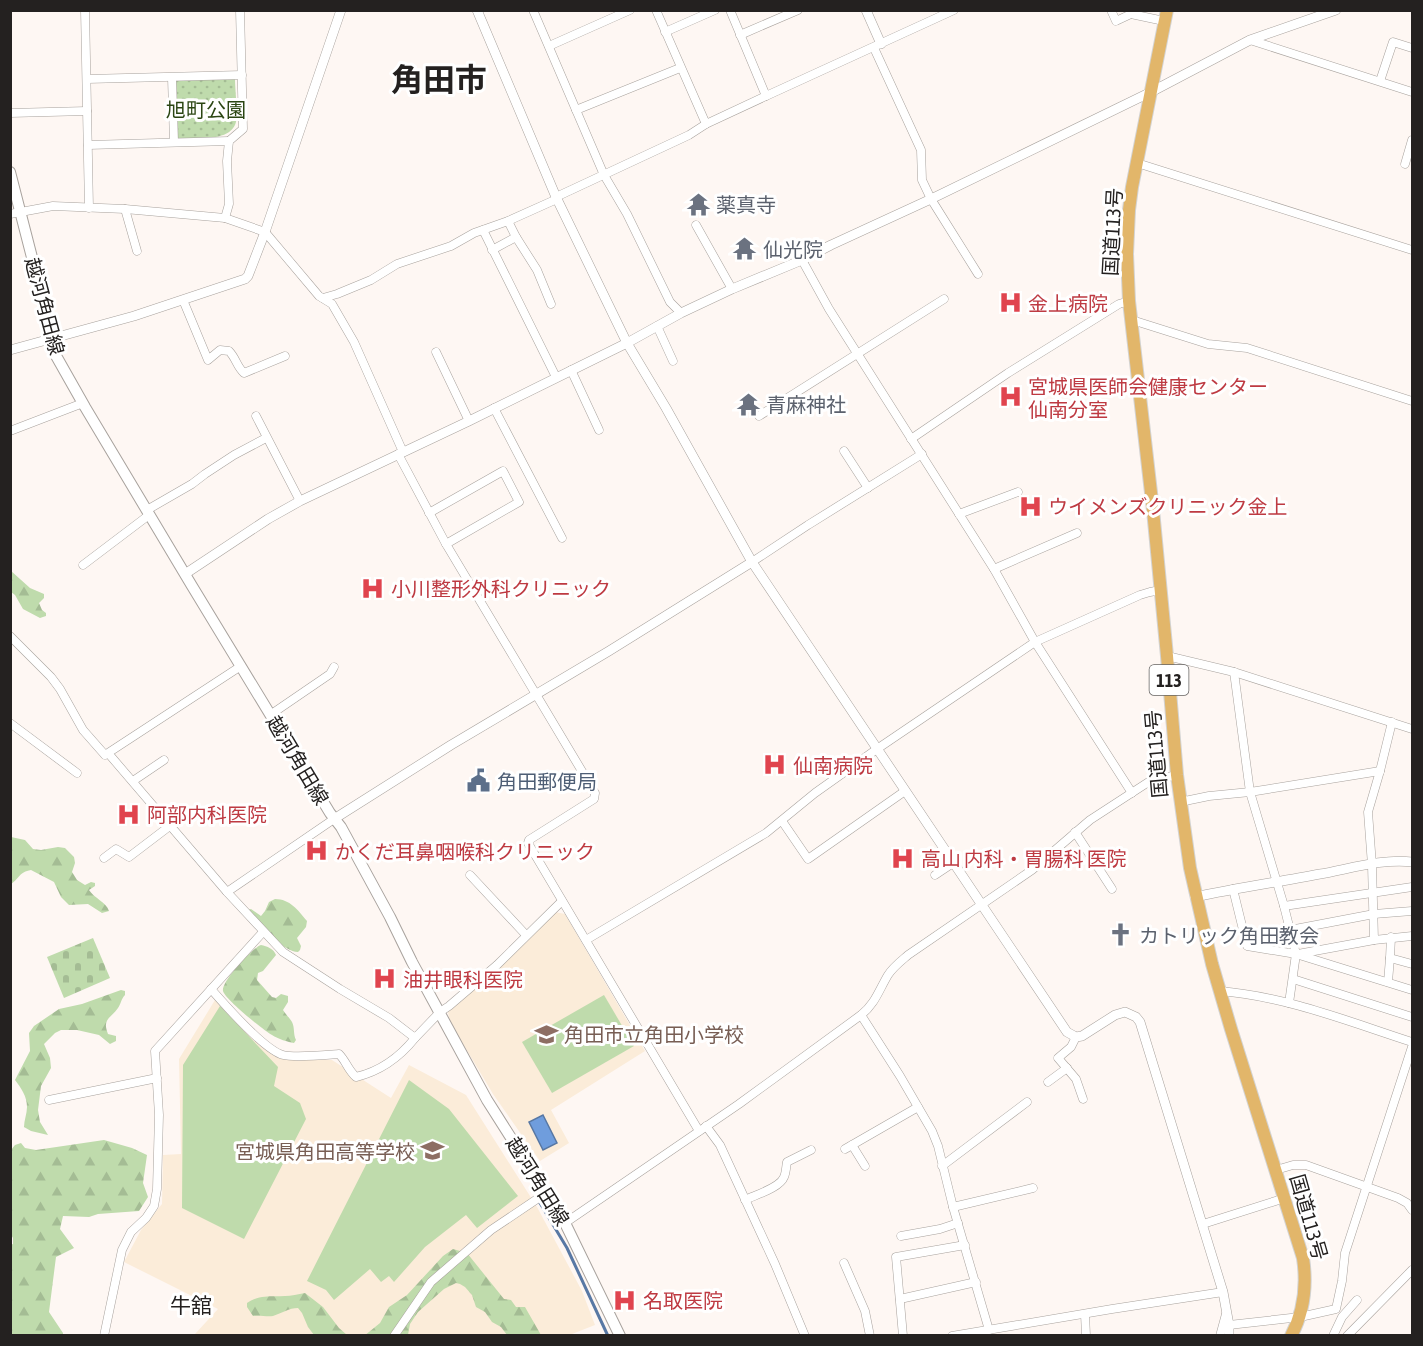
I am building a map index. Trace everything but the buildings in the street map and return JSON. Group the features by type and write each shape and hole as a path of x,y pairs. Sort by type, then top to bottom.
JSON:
{"highway":[{"name":"国道113号","path":"1166,16 1128,221 1129,301 1161,590 1180,802 1195,897 1219,991 1300,1247 1305,1288 1300,1317 1291,1335"}],"main road":[{"name":"越河角田線","path":"10,172 16,213 53,339 55,354 184,574 341,827 487,1100 565,1222 620,1335"}],"street":[{"path":"85,10 89,208"},
{"path":"88,145 229,141 243,129 240,10"},
{"path":"10,350 183,300 244,279 250,272 265,232 340,10"},
{"path":"477,10 557,198 627,343 752,562 1067,1032 1076,1037 1082,1036 1115,1015 1125,1012 1136,1017 1140,1023 1223,1292 1229,1330 1336,1309 1345,1253 1413,1045 1289,1003 1236,992 1219,991"},
{"path":"533,10 604,175 627,214 670,302 681,313"},
{"path":"549,46 630,10"},
{"path":"656,10 706,124"},
{"path":"665,32 715,10"},
{"path":"730,10 766,96"},
{"path":"740,35 798,10"},
{"path":"866,10 877,46 921,150 922,180 930,199 978,274"},
{"path":"323,298 371,280 397,264 451,246 467,237 508,221 689,135 706,124 954,10"},
{"path":"1111,10 1116,21 1131,14 1166,16"},
{"path":"184,574 268,519 300,501 469,421 627,343 681,313 930,199 1151,92 1250,40 1336,10"},
{"path":"1250,40 1413,92"},
{"path":"1380,81 1393,42 1413,48"},
{"path":"576,110 680,68"},
{"path":"87,79 242,75"},
{"path":"172,78 174,142"},
{"path":"10,112 87,111"},
{"path":"1405,164 1413,140"},
{"path":"225,218 229,204 227,161 229,141"},
{"path":"1137,163 1413,250"},
{"path":"16,213 53,206 125,209 225,218 265,232 319,296 332,304 354,342 400,453 429,513 595,793 594,799 528,840 528,843 702,1128 720,1146 805,1335"},
{"path":"125,209 137,251"},
{"path":"508,221 537,270 551,304"},
{"path":"696,225 732,289"},
{"path":"483,230 556,377"},
{"path":"492,250 516,237"},
{"path":"801,260 828,309 922,454 994,569 1035,642 1132,793"},
{"path":"759,416 944,299"},
{"path":"183,300 208,360 220,350 229,351 244,374 285,356"},
{"path":"911,439 1008,373 1119,304 1129,301"},
{"path":"1132,320 1208,344 1247,348 1413,401"},
{"path":"657,326 673,361"},
{"path":"436,352 469,421"},
{"path":"571,370 599,430"},
{"path":"10,431 82,403"},
{"path":"494,408 562,538"},
{"path":"256,416 300,501"},
{"path":"83,565 148,513 234,455 266,438"},
{"path":"844,451 868,488"},
{"path":"227,892 334,819 451,745 609,651 922,454"},
{"path":"429,513 503,471 519,502 446,544"},
{"path":"959,514 1018,492"},
{"path":"994,569 1077,533"},
{"path":"586,940 766,833 815,793 877,748 1035,642 1140,595 1161,590"},
{"path":"10,636 51,677 83,730 105,755"},
{"path":"1167,656 1234,672 1413,729"},
{"path":"241,666 108,753 227,892 283,952 389,1018 415,1038"},
{"path":"270,715 330,674 334,667"},
{"path":"1234,672 1250,792 1296,954 1289,1003"},
{"path":"1374,940 1368,813 1392,722"},
{"path":"10,723 77,773"},
{"path":"133,781 164,760"},
{"path":"1180,802 1380,771"},
{"path":"565,1222 869,1009 895,966 1032,870 1090,820 1150,781 1177,775"},
{"path":"782,821 808,859 905,791"},
{"path":"104,858 116,849 129,857 171,825"},
{"path":"1075,832 1112,889"},
{"path":"1195,897 1372,865 1402,861 1413,862"},
{"path":"935,875 953,862"},
{"path":"470,875 526,935"},
{"path":"1284,906 1413,887"},
{"path":"1233,889 1247,946 1296,954 1413,990"},
{"path":"210,989 248,1029 276,1052 288,1056 339,1054 356,1077 370,1073 401,1055 440,1012 497,965 562,901"},
{"path":"1290,930 1374,914 1413,911"},
{"path":"104,1335 122,1250 131,1232 146,1218 154,1206 159,1115 155,1051 263,932"},
{"path":"1296,954 1374,940 1413,936"},
{"path":"1388,982 1391,938"},
{"path":"1390,958 1413,964"},
{"path":"1293,979 1413,1017"},
{"path":"861,1015 932,1131 989,1330"},
{"path":"1076,1037 1071,1047 1058,1058 1076,1079 1083,1100"},
{"path":"1048,1082 1067,1068"},
{"path":"49,1100 157,1078"},
{"path":"942,1166 1027,1102"},
{"path":"865,1166 849,1147 918,1107"},
{"path":"745,1200 780,1183 785,1176 787,1162 811,1150"},
{"path":"1276,1170 1293,1165 1306,1165 1398,1198 1413,1210"},
{"path":"953,1207 1033,1188"},
{"path":"394,1335 431,1282 491,1230 546,1193"},
{"path":"1203,1224 1285,1198"},
{"path":"901,1236 940,1229 958,1223"},
{"path":"903,1335 896,1257 965,1245"},
{"path":"844,1263 865,1311 870,1335"},
{"path":"1347,1335 1413,1270"},
{"path":"900,1299 976,1282"},
{"path":"952,1335 1223,1292"},
{"path":"1333,1335 1342,1317 1357,1300"},
{"path":"1220,1335 1226,1313"},
{"path":"1085,1314 1086,1335"}],"shaded area":[{"name":"角田市立角田小学校","path":"555,912 565,914 645,1051 551,1110 569,1143 540,1161 493,1094 450,1022 448,1012"},
{"path":"215,1000 276,1056 332,1060 391,1098 409,1065 466,1095 537,1207 582,1291 595,1325 567,1336 195,1335 218,1309 124,1262 141,1230 162,1204 163,1155 181,1154 179,1059"}],"green space":[{"name":"旭町公園","path":"235,79 237,119 233,129 210,138 176,138 176,80"},
{"path":"10,570 30,588 44,594 44,598 39,603 46,616 40,618 23,609 11,592"},
{"path":"10,832 11,837 25,840 33,849 65,848 74,857 72,872 77,880 85,885 95,883 95,886 89,890 109,911 102,913 88,904 69,905 61,897 54,882 31,870 22,874 11,884"},
{"path":"275,899 289,903 307,921 306,927 297,938 301,946 298,952 277,942 247,910 251,909 261,916 269,902"},
{"path":"93,938 110,978 64,998 47,957"},
{"path":"261,945 270,948 276,955 263,971 258,973 257,980 272,997 276,998 281,994 288,996 288,1002 283,1010 293,1024 296,1040 294,1043 268,1032 237,1007 223,991 227,980 238,966"},
{"path":"121,990 125,991 125,995 106,1022 108,1034 116,1036 116,1041 110,1044 99,1035 77,1030 61,1030 44,1044 50,1058 51,1068 41,1086 38,1110 40,1122 48,1135 24,1127 27,1103 15,1080 30,1051 29,1033 34,1026 59,1009 82,1004"},
{"path":"604,995 634,1046 552,1093 522,1042"},
{"path":"220,1006 278,1067 274,1086 300,1103 306,1119 244,1239 182,1208 183,1065"},
{"path":"409,1080 449,1109 518,1196 477,1228 466,1215 425,1247 394,1282 389,1276 381,1282 370,1269 334,1300 326,1290 307,1281"},
{"path":"104,1140 147,1155 143,1183 148,1197 139,1211 98,1214 89,1217 63,1216 60,1229 74,1248 56,1257 49,1312 63,1335 11,1335 10,1245 13,1244 13,1238 10,1233 11,1150 15,1145 21,1143 25,1148 36,1150"},
{"path":"453,1249 467,1253 504,1299 511,1300 516,1307 525,1307 541,1335 507,1335 501,1327 492,1322 485,1312 476,1307 472,1295 465,1287 456,1283 444,1289 418,1312 410,1324 408,1335 364,1336 380,1323 389,1307 407,1295 443,1256"},
{"path":"305,1293 323,1307 347,1335 314,1335 298,1308 273,1316 253,1316 247,1307 247,1303 261,1297"}],"water":[{"path":"543,1115 557,1143 543,1150 529,1122"}],"waterway":[{"path":"540,1203 567,1248 608,1336"}],"place":[{"name":"薬真寺","path":"698,204"},
{"name":"仙光院","path":"745,249"},
{"name":"金上病院","path":"1010,303"},
{"name":"宮城県医師会健康センター 仙南分室","path":"1010,397"},
{"name":"青麻神社","path":"748,404"},
{"name":"ウイメンズクリニック金上","path":"1030,506"},
{"name":"小川整形外科クリニック","path":"373,588"},
{"name":"仙南病院","path":"775,765"},
{"name":"角田郵便局","path":"479,781"},
{"name":"阿部内科医院","path":"129,814"},
{"name":"かくだ耳鼻咽喉科クリニック","path":"317,851"},
{"name":"高山 内科・胃腸科 医院","path":"903,858"},
{"name":"カトリック角田教会","path":"1121,935"},
{"name":"油井眼科医院","path":"385,979"},
{"name":"角田市立角田小学校","path":"546,1034"},
{"name":"宮城県角田高等学校","path":"433,1151"},
{"name":"名取医院","path":"625,1300"}],"district":[{"name":"角田市","path":"439,79"},
{"name":"牛舘","path":"191,1305"}]}
